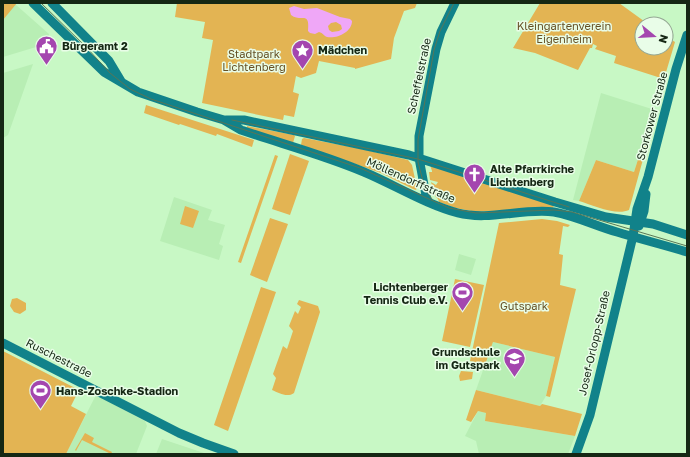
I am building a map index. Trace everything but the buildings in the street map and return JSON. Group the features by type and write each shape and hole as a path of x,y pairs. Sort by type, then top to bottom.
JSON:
{"main road":[{"name":"Möllendorffstraße","path":"33,3 104,72 138,92 224,120 241,130 362,171 427,202 448,210 470,215 541,211 555,212 687,252"},
{"name":"Möllendorffstraße","path":"52,3 107,59 121,81"},
{"name":"Scheffelstraße","path":"427,202 419,158 419,136 434,55 441,32 455,3"},
{"name":"Storkower Straße","path":"633,236 638,222 637,209 647,179 676,69 687,35"},
{"name":"Möllendorffstraße","path":"224,120 244,120 370,146 419,158 555,202 614,219 653,224 687,235"},
{"name":"Josef-Orlopp-Straße","path":"576,454 590,414 633,236"},
{"name":"Ruschestraße","path":"3,343 179,433 234,454"}],"shaded area":[{"path":"15,4 49,34 48,40 46,44 3,57 3,20"},
{"path":"294,6 304,9 317,8 352,21 350,28 343,34 335,37 327,37 319,32 315,34 310,33 308,31 308,21 304,18 298,18 291,15 289,8","holes":["336,22 341,25 342,29 332,32 329,30 328,26 331,23"]},
{"path":"33,64 8,135 3,138 3,73"},
{"path":"601,93 655,110 657,115 647,145 643,144 634,172 596,160 579,201 573,200"},
{"path":"174,197 212,210 208,220 225,225 219,244 223,246 219,260 160,241"},
{"path":"459,254 476,259 471,275 455,270"},
{"name":"Grundschule im Gutspark","path":"493,342 555,357 546,396 540,406 476,390"},
{"path":"96,395 145,421 147,426 136,454 66,454"},
{"path":"478,411 486,413 485,421 575,436 568,454 479,454 476,441 465,436"},
{"path":"162,439 207,454 156,454"}],"green space":[{"path":"3,3 17,3 3,20"},
{"name":"Stadtpark Lichtenberg","path":"177,3 417,3 415,8 404,11 394,38 391,59 355,69 319,61 316,73 301,78 296,76 293,92 299,94 294,117 284,115 283,120 202,103 213,40 202,38 205,22 175,17"},
{"name":"Kleingartenverein Eigenheim","path":"540,3 619,3 637,16 634,16 634,56 671,56 664,79 614,63 616,56 595,49 597,46 593,44 578,70 535,53 513,48"},
{"path":"146,105 254,140 252,147 217,134 216,136 144,113"},
{"path":"247,126 294,135 293,143 247,128"},
{"path":"304,138 362,149 408,160 412,165 417,188 416,190 413,189 381,173 301,145 302,139"},
{"path":"643,144 647,145 629,210 624,212 611,211 579,201 596,160 634,172"},
{"path":"290,154 309,161 290,215 272,209"},
{"path":"275,155 278,156 241,263 238,262"},
{"path":"430,165 554,205 553,208 477,212 455,208 439,202 435,196 431,182 436,185 438,182 430,180 429,172 432,171"},
{"path":"185,206 199,211 193,228 180,224"},
{"path":"270,218 288,224 267,282 250,275"},
{"name":"Gutspark","path":"542,219 570,225 568,227 563,226 559,254 563,255 560,285 576,289 550,397 546,396 555,357 493,342 485,365 470,361 499,223"},
{"name":"Lichtenberger Tennis Club e.V.","path":"455,279 484,285 470,347 442,341"},
{"path":"261,287 276,292 228,431 214,425"},
{"path":"17,298 26,303 26,310 20,314 14,312 10,306 12,299"},
{"path":"299,300 318,306 320,312 294,393 289,395 280,394 272,390 276,378 273,374 283,346 287,349 293,331 289,326 295,311 298,314 301,307 297,304"},
{"name":"Hans-Zoschke-Stadion","path":"3,351 79,390 71,406 86,414 66,454 3,454"},
{"path":"461,371 473,372 472,379 460,381 459,376"},
{"path":"476,390 540,406 542,404 582,414 575,436 485,421 486,413 478,411 471,422 466,420"},
{"path":"85,433 94,438 92,442 112,452 111,454 82,440 76,451 75,450"}],"tram line":[{"path":"41,3 110,73 130,89 151,99 360,168 449,208 476,213 554,210 572,212 687,246"},
{"path":"432,199 425,189 418,162 418,140 434,50 440,31 454,3"},
{"path":"232,120 418,159 569,207"}],"place":[{"name":"Bürgeramt 2","path":"46,66"},
{"name":"Mädchen","path":"303,70"},
{"name":"Alte Pfarrkirche Lichtenberg","path":"475,194"},
{"name":"Lichtenberger Tennis Club e.V.","path":"463,312"},
{"name":"Grundschule im Gutspark","path":"515,378"},
{"name":"Hans-Zoschke-Stadion","path":"41,410"}]}
